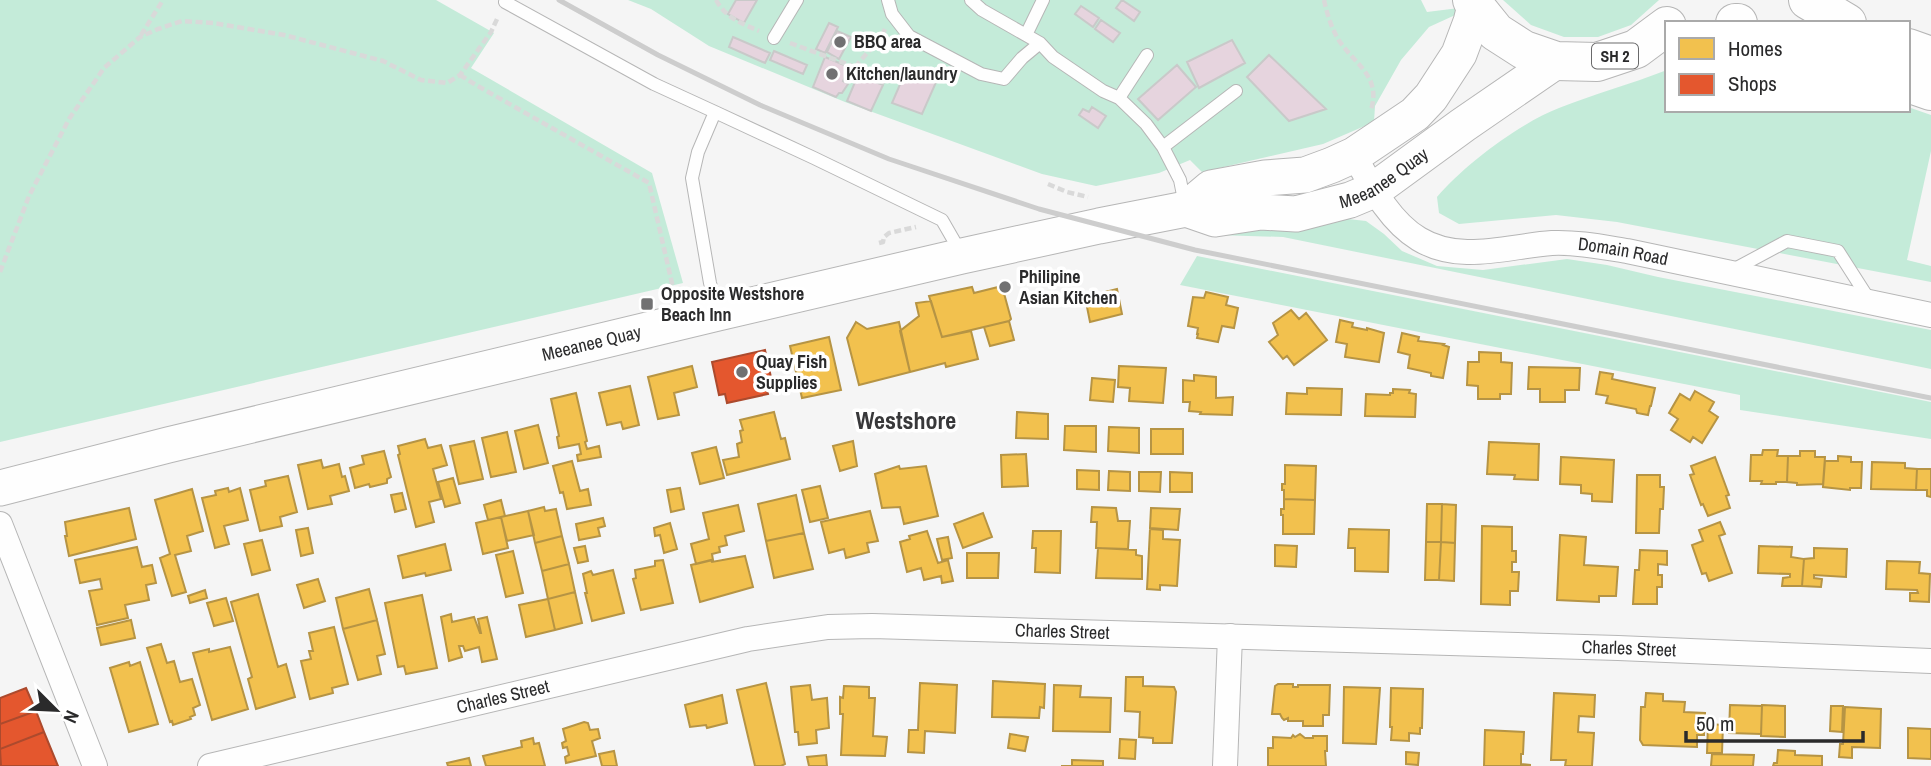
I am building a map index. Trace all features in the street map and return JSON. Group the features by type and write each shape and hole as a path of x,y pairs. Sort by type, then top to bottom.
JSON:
{"highway":[{"name":"SH 2","path":"1671,21 1687,0"},
{"path":"1808,0 1844,21"},
{"name":"SH 2","path":"1473,3 1496,32 1524,50 1556,61 1597,62 1636,49 1665,27"},
{"path":"1910,49 1931,56"},
{"path":"1910,84 1931,91"}],"main road":[{"name":"Meeanee Quay","path":"0,488 168,444 718,313 962,256 1185,209 1211,188 1265,178 1304,175 1354,155 1415,114 1431,97 1459,54 1471,22 1473,3"},
{"name":"Meeanee Quay","path":"1185,209 1215,219 1261,212 1296,214 1350,200 1374,190 1556,61"}],"street":[{"name":"Domain Road","path":"1354,155 1374,190 1404,226 1417,238 1432,246 1472,253 1550,243 1583,243 1931,315"},
{"path":"0,524 95,766"},
{"name":"Charles Street","path":"210,766 722,645 786,632 828,627 1230,636 1931,661"},
{"path":"1226,766 1230,636"}],"lane":[{"path":"774,38 797,0"},
{"path":"888,0 892,14 909,36 981,74 1004,79 1022,58 1040,43"},
{"path":"971,0 986,5 1040,43 1053,57 1103,91 1119,98 1146,124 1163,147 1181,180 1185,209"},
{"path":"1026,35 1043,0"},
{"path":"505,2 654,84 942,220 962,256"},
{"path":"1119,98 1147,55"},
{"path":"1163,147 1236,91"},
{"path":"715,112 698,152 692,178 710,283 718,313"},
{"path":"1728,272 1787,241 1838,251 1871,303"}],"path":[{"path":"0,272 29,195 69,119 104,68 139,37 163,0"},
{"path":"888,0 882,15 887,23 885,31 855,67 883,82 886,77 904,70"},
{"path":"1324,0 1338,39 1366,71 1374,88 1369,117"},
{"path":"139,37 182,22 213,23 284,35 383,61 421,80 447,83 460,75 491,32 505,2"},
{"path":"1048,184 1067,192 1095,198"}],"green space":[{"path":"0,0 436,0 494,33 471,68 652,173 683,283 0,442"},
{"path":"628,0 1421,0 1427,12 1475,6 1429,27 1401,60 1375,106 1374,122 1323,144 1202,172 1190,160 1159,173 1096,186 1042,174 845,102 709,46 651,9"},
{"path":"1503,0 1659,0 1631,25 1598,37 1564,37 1531,25"},
{"path":"1665,71 1665,112 1910,112 1910,108 1931,115 1931,151 1907,260 1931,266 1931,282 1617,222 1556,215 1459,224 1439,213 1437,197 1462,172 1510,134 1559,108"},
{"path":"1325,207 1348,219 1366,221 1402,251 1437,266 1483,270 1567,259 1931,330 1931,369 1283,237 1217,235"},
{"path":"1197,256 1931,402 1931,439 1740,410 1740,395 1180,285"}],"building: Homes":[{"path":"1002,286 1011,319 1009,321 942,337 929,296 972,287 974,293"},
{"path":"1117,289 1122,314 1090,322 1085,297"},
{"path":"1206,292 1228,297 1226,305 1238,308 1234,328 1222,326 1218,342 1197,338 1198,328 1188,326 1193,297 1204,298"},
{"path":"931,301 942,337 971,331 978,359 946,367 945,363 910,372 900,331 919,316 916,303"},
{"path":"1291,310 1299,319 1306,313 1327,340 1294,365 1287,356 1283,359 1269,342 1278,335 1273,323"},
{"path":"1340,320 1353,323 1352,327 1384,333 1379,362 1345,357 1347,344 1336,342"},
{"path":"1009,321 1014,340 990,346 984,327"},
{"path":"856,322 867,329 899,322 910,372 859,385 847,338"},
{"path":"1402,333 1419,337 1418,341 1449,347 1443,378 1408,368 1410,355 1398,352"},
{"path":"829,337 841,390 802,398 790,346"},
{"path":"1479,352 1501,353 1501,362 1512,363 1511,394 1500,394 1500,399 1478,399 1478,386 1467,385 1468,362 1479,362"},
{"path":"692,366 697,387 674,393 679,415 658,419 648,377"},
{"path":"1119,366 1166,368 1163,403 1129,401 1130,388 1118,387"},
{"path":"1529,367 1580,368 1579,390 1565,390 1565,402 1540,402 1540,389 1528,389"},
{"path":"1600,372 1613,374 1612,379 1655,388 1648,415 1637,413 1636,409 1606,403 1608,396 1596,394"},
{"path":"1194,375 1216,377 1216,398 1233,397 1232,415 1189,411 1190,402 1183,402 1183,380 1194,381"},
{"path":"1092,378 1115,380 1113,402 1090,400"},
{"path":"630,386 639,425 623,429 621,422 607,425 599,393"},
{"path":"1307,388 1342,389 1341,415 1286,414 1287,393 1307,394"},
{"path":"1393,389 1410,390 1409,393 1416,394 1415,417 1365,416 1366,394 1390,395"},
{"path":"1695,391 1714,402 1709,411 1718,417 1702,443 1693,437 1690,442 1671,430 1678,419 1669,413 1680,394 1690,400"},
{"path":"576,393 587,449 599,446 601,457 578,461 577,455 581,454 579,444 559,448 551,399"},
{"path":"774,412 790,459 727,475 723,460 739,457 737,444 742,442 740,431 743,430 740,420"},
{"path":"1017,412 1048,414 1048,439 1016,438"},
{"path":"538,425 548,463 524,469 515,431"},
{"path":"1065,426 1096,426 1096,452 1064,450"},
{"path":"1109,427 1139,428 1139,453 1108,451"},
{"path":"1151,429 1183,429 1183,454 1151,454"},
{"path":"507,432 516,472 491,477 482,438"},
{"path":"425,439 428,448 441,445 447,465 433,469 441,499 429,502 434,522 416,527 398,446"},
{"path":"474,441 483,479 459,484 450,446"},
{"path":"853,441 857,466 840,471 833,446"},
{"path":"1489,442 1539,444 1538,480 1514,479 1515,475 1487,474"},
{"path":"716,447 724,478 700,484 692,453"},
{"path":"1763,450 1778,450 1777,456 1788,456 1787,482 1761,484 1762,481 1750,481 1751,455 1762,455"},
{"path":"384,451 391,477 387,479 387,483 355,488 350,468 364,464 362,456"},
{"path":"1800,451 1815,451 1815,457 1825,457 1823,484 1797,485 1787,482 1788,456 1800,456"},
{"path":"1026,454 1028,486 1002,487 1001,455"},
{"path":"1838,456 1851,457 1851,462 1862,462 1861,488 1850,490 1823,487 1825,461 1838,461"},
{"path":"1561,457 1614,460 1612,502 1592,501 1592,494 1581,493 1581,485 1560,484"},
{"path":"1715,457 1729,495 1726,496 1730,508 1708,516 1690,475 1694,474 1691,466"},
{"path":"321,460 323,468 339,464 349,491 330,496 332,504 308,509 298,465"},
{"path":"572,461 580,491 588,489 591,505 567,509 553,466"},
{"path":"1872,462 1905,463 1905,468 1917,469 1916,490 1871,489"},
{"path":"1285,465 1316,466 1315,500 1284,499 1282,484 1285,484"},
{"path":"899,466 900,469 926,466 938,516 904,524 900,507 882,508 875,474"},
{"path":"1917,469 1931,469 1931,497 1927,496 1927,490 1916,490"},
{"path":"1077,470 1099,471 1099,490 1077,489"},
{"path":"1109,471 1130,472 1130,491 1108,490"},
{"path":"1139,472 1161,472 1160,492 1139,491"},
{"path":"1170,472 1192,473 1192,492 1170,492"},
{"path":"1637,475 1660,475 1660,487 1664,487 1659,533 1636,533"},
{"path":"288,476 297,512 280,517 282,526 260,531 250,490 266,486 265,481"},
{"path":"453,478 460,503 445,507 438,482"},
{"path":"820,486 828,518 810,522 802,490"},
{"path":"228,488 229,492 240,488 248,520 224,526 229,544 215,548 202,498 216,495 215,491"},
{"path":"680,488 684,509 671,512 667,490"},
{"path":"192,489 203,531 187,536 191,551 175,555 186,592 172,596 160,558 170,554 155,500"},
{"path":"402,493 406,509 395,512 391,495"},
{"path":"796,495 804,533 766,541 758,504"},
{"path":"1284,499 1315,500 1314,534 1283,534 1281,509 1284,509"},
{"path":"501,500 505,516 488,520 484,505"},
{"path":"1427,504 1442,504 1441,542 1426,542"},
{"path":"1442,504 1456,505 1455,543 1441,542"},
{"path":"738,505 744,531 725,536 727,545 719,547 720,552 712,554 713,560 696,564 691,544 709,539 703,513"},
{"path":"544,507 545,511 556,509 562,536 535,543 528,511"},
{"path":"1092,507 1116,508 1118,521 1130,521 1128,549 1096,548 1097,522 1091,522"},
{"path":"129,508 136,539 69,556 65,522"},
{"path":"1151,508 1180,509 1178,530 1150,528"},
{"path":"528,511 534,535 507,541 501,517"},
{"path":"870,511 878,541 867,543 869,552 846,558 844,549 829,553 821,522"},
{"path":"983,513 992,537 963,548 954,524"},
{"path":"501,517 508,548 483,554 476,523"},
{"path":"603,518 605,526 598,528 600,536 579,540 576,524"},
{"path":"1720,522 1725,534 1719,536 1732,573 1709,581 1706,573 1702,574 1692,545 1703,541 1699,530"},
{"path":"670,523 677,549 664,553 660,535 655,536 654,528"},
{"path":"1482,526 1512,527 1512,551 1516,551 1516,562 1512,562 1512,572 1519,572 1518,591 1510,591 1510,605 1481,604"},
{"path":"308,528 313,553 301,556 296,530"},
{"path":"1150,529 1163,530 1163,539 1180,540 1177,586 1160,585 1160,590 1147,589"},
{"path":"1349,529 1389,530 1388,572 1355,571 1355,548 1348,548"},
{"path":"927,531 938,563 948,560 953,581 942,583 941,576 924,580 921,568 907,572 900,542 910,539 909,536"},
{"path":"1033,531 1061,531 1060,573 1035,572 1036,548 1032,548"},
{"path":"804,533 813,569 774,578 766,541"},
{"path":"1560,535 1586,537 1584,565 1618,567 1616,596 1599,596 1599,602 1557,600"},
{"path":"562,536 569,564 542,571 535,543"},
{"path":"948,537 952,558 942,560 937,539"},
{"path":"262,540 270,570 252,575 244,544"},
{"path":"1426,542 1441,542 1439,580 1425,580"},
{"path":"1441,542 1455,543 1454,581 1439,580"},
{"path":"445,544 451,570 403,578 398,556"},
{"path":"1275,545 1297,546 1296,567 1275,566"},
{"path":"585,546 588,561 578,563 574,548"},
{"path":"1759,546 1792,547 1791,557 1804,559 1802,586 1782,586 1783,578 1790,577 1790,574 1758,573"},
{"path":"137,547 142,567 152,565 156,583 146,585 149,600 125,605 128,618 97,625 89,591 102,589 100,579 80,583 75,560"},
{"path":"1098,548 1136,550 1136,555 1142,556 1142,579 1096,578"},
{"path":"1814,548 1847,549 1846,577 1814,575 1814,578 1822,579 1821,587 1802,586 1804,559 1814,558"},
{"path":"1640,550 1667,551 1667,565 1658,564 1662,587 1657,587 1657,604 1633,604 1635,570 1639,570"},
{"path":"513,551 523,593 506,597 496,555"},
{"path":"967,553 999,553 998,578 967,578"},
{"path":"745,556 753,587 700,602 691,565"},
{"path":"663,560 673,603 641,610 633,579 636,578 635,570 655,566 655,561"},
{"path":"1887,561 1920,562 1919,573 1930,574 1929,602 1910,601 1910,593 1918,593 1917,590 1886,589"},
{"path":"569,564 575,592 548,599 542,571"},
{"path":"613,570 624,613 592,621 583,574 591,571 593,575"},
{"path":"318,579 325,601 304,608 297,585"},
{"path":"369,589 377,620 343,629 336,598"},
{"path":"205,590 207,598 190,603 188,596"},
{"path":"575,592 582,623 555,630 548,599"},
{"path":"258,594 278,667 286,664 295,697 256,709 248,679 252,677 231,602"},
{"path":"422,595 437,668 406,674 404,666 398,667 385,603"},
{"path":"226,598 233,621 214,626 207,603"},
{"path":"548,599 555,630 526,637 519,605"},
{"path":"451,614 452,622 474,617 480,633 478,619 487,617 497,659 482,662 479,647 465,651 463,646 459,646 462,657 449,661 441,617"},
{"path":"131,620 135,638 101,645 97,628"},
{"path":"377,620 385,654 377,656 381,674 358,680 343,629"},
{"path":"334,627 348,684 332,688 333,693 310,699 301,661 311,659 309,651 313,651 309,633"},
{"path":"161,644 167,663 174,661 180,682 192,679 200,705 193,708 195,715 190,717 191,719 173,725 147,648"},
{"path":"230,647 248,709 212,720 193,653"},
{"path":"129,662 130,666 140,662 158,724 129,732 110,668"},
{"path":"1126,677 1143,677 1143,686 1174,687 1176,692 1172,743 1153,743 1153,738 1139,737 1140,712 1125,711"},
{"path":"993,681 1045,684 1044,708 1040,707 1039,718 992,717"},
{"path":"766,683 785,764 781,766 755,766 737,690"},
{"path":"920,683 957,685 955,733 925,731 924,753 908,752 909,730 918,730"},
{"path":"1293,684 1293,687 1330,685 1329,715 1323,715 1323,726 1303,726 1303,721 1288,721 1288,718 1284,720 1280,714 1272,714 1275,686"},
{"path":"810,685 812,700 827,698 829,728 816,730 817,743 799,745 798,732 795,732 791,687"},
{"path":"1054,685 1081,686 1080,697 1111,698 1110,732 1053,731"},
{"path":"844,686 869,687 869,698 875,698 873,736 887,737 885,756 841,755 843,714 840,714 840,697 843,698"},
{"path":"1344,687 1380,688 1376,744 1343,743"},
{"path":"1391,688 1423,689 1422,728 1420,734 1409,733 1409,741 1391,740"},
{"path":"1554,693 1595,695 1594,717 1579,716 1578,732 1594,733 1592,766 1565,766 1566,760 1551,760"},
{"path":"1646,693 1663,694 1663,701 1685,702 1684,712 1705,713 1704,735 1697,735 1697,747 1643,745 1640,740 1641,707 1645,707"},
{"path":"722,695 727,723 707,728 706,725 690,727 685,705"},
{"path":"1730,705 1762,706 1761,734 1729,733"},
{"path":"1762,705 1785,706 1785,737 1761,736"},
{"path":"1831,706 1843,706 1842,732 1830,731"},
{"path":"1845,707 1881,709 1880,748 1852,747 1852,758 1839,757 1840,744 1843,744"},
{"path":"588,723 590,730 598,729 600,738 592,741 596,756 566,763 565,757 569,755 567,747 563,748 562,743 566,741 563,729"},
{"path":"1708,724 1723,725 1722,753 1707,753"},
{"path":"1908,728 1931,729 1931,759 1908,758"},
{"path":"1485,730 1524,732 1521,764 1530,766 1484,766"},
{"path":"1010,734 1028,737 1025,751 1008,748"},
{"path":"1300,734 1305,738 1327,736 1326,766 1268,766 1268,748 1273,748 1273,737 1291,738"},
{"path":"533,738 534,744 539,743 545,766 486,766 483,756 522,747 521,741"},
{"path":"1120,739 1136,740 1135,759 1119,758"},
{"path":"1778,750 1795,751 1795,755 1822,756 1822,766 1773,766 1777,763"},
{"path":"614,751 617,766 602,766 599,754"},
{"path":"1406,752 1419,753 1418,765 1406,764"},
{"path":"1712,754 1754,755 1753,766 1711,766"},
{"path":"826,755 827,766 809,766 807,757"},
{"path":"469,758 471,766 448,766 447,763"},
{"path":"1072,760 1103,761 1103,766 1072,766"}],"building: Shops":[{"name":"Quay Fish Supplies","path":"765,350 772,382 765,383 768,394 727,403 725,394 719,395 712,362"},
{"path":"26,688 36,711 0,724 0,698"},
{"path":"36,711 44,732 0,749 0,724"},
{"path":"44,732 58,766 1,766 0,749"}],"building: Other":[{"path":"736,0 757,0 744,23 728,14"},
{"path":"1122,0 1140,12 1134,21 1116,8"},
{"path":"1081,6 1099,18 1093,27 1075,14"},
{"path":"1101,20 1120,33 1113,42 1095,29"},
{"path":"829,23 838,27 825,53 816,49"},
{"name":"BBQ area","path":"837,31 851,37 839,59 827,52"},
{"path":"733,37 770,53 765,63 729,47"},
{"path":"1232,40 1245,63 1199,88 1187,62"},
{"path":"774,51 807,65 803,74 770,60"},
{"path":"1269,55 1326,109 1289,121 1247,77"},
{"name":"Kitchen/laundry","path":"825,57 849,67 843,81 848,84 836,97 813,87"},
{"path":"1177,65 1196,87 1158,120 1138,99"},
{"path":"907,68 937,80 922,114 892,103"},
{"path":"858,75 883,85 871,111 847,101"},
{"path":"1092,107 1106,116 1098,128 1079,115 1083,109 1089,112"}],"railway":[{"path":"559,0 658,55 760,105 889,159 1039,209 1195,250 1931,398"}],"place":[{"name":"BBQ area","path":"840,42"},
{"name":"Kitchen/laundry","path":"832,74"},
{"name":"Philipine Asian Kitchen","path":"1005,287"},
{"name":"Opposite Westshore Beach Inn","path":"647,304"},
{"name":"Quay Fish Supplies","path":"742,372"}],"district":[{"name":"Westshore","path":"906,421"}]}
